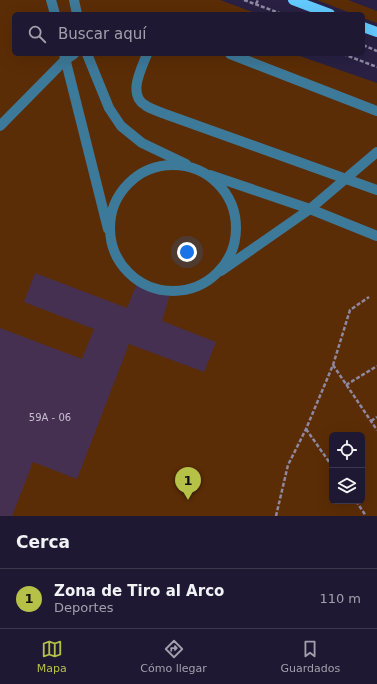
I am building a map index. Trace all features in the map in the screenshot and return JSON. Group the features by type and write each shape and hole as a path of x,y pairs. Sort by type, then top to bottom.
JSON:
{"main road":[{"path":"293,0 325,12"},
{"path":"365,28 377,32"}],"lane":[{"path":"51,0 54,12"},
{"path":"74,0 77,12"},
{"path":"87,56 108,108 121,126 142,143 202,172 219,185 231,203 236,224 233,246 224,265 208,280"},
{"path":"146,56 136,82 137,97 144,105 165,114 377,190"},
{"path":"235,56 377,111"},
{"path":"0,126 65,57"},
{"path":"65,57 111,243 119,262 132,277 150,287 170,291 190,288 208,280 310,209 377,152"},
{"path":"111,243 110,223 115,203 126,186 142,173 162,166 182,166 202,172 310,209 377,236"}],"path":[{"path":"244,0 276,12"},
{"path":"256,4 258,0"},
{"path":"365,47 377,51"},
{"path":"348,56 377,67"},
{"path":"276,516 288,465 306,428 333,365 350,310 369,297"},
{"path":"333,365 377,430"},
{"path":"346,385 377,366"},
{"path":"371,421 377,417"},
{"path":"306,428 329,462"},
{"path":"358,504 366,516"}],"shaded area":[{"path":"0,0 220,0 253,12 12,12 12,56 300,56 377,83 377,516 0,516"},
{"path":"317,0 348,0 377,11 377,23 365,19 365,12 348,12"}],"building":[{"path":"35,273 127,308 137,283 151,292 162,295 170,294 162,321 216,342 204,372 129,344 77,479 33,462 12,516 0,516 0,328 82,359 94,329 24,302"}],"place":[{"name":"Zona de Tiro al Arco","path":"188,500"}]}
